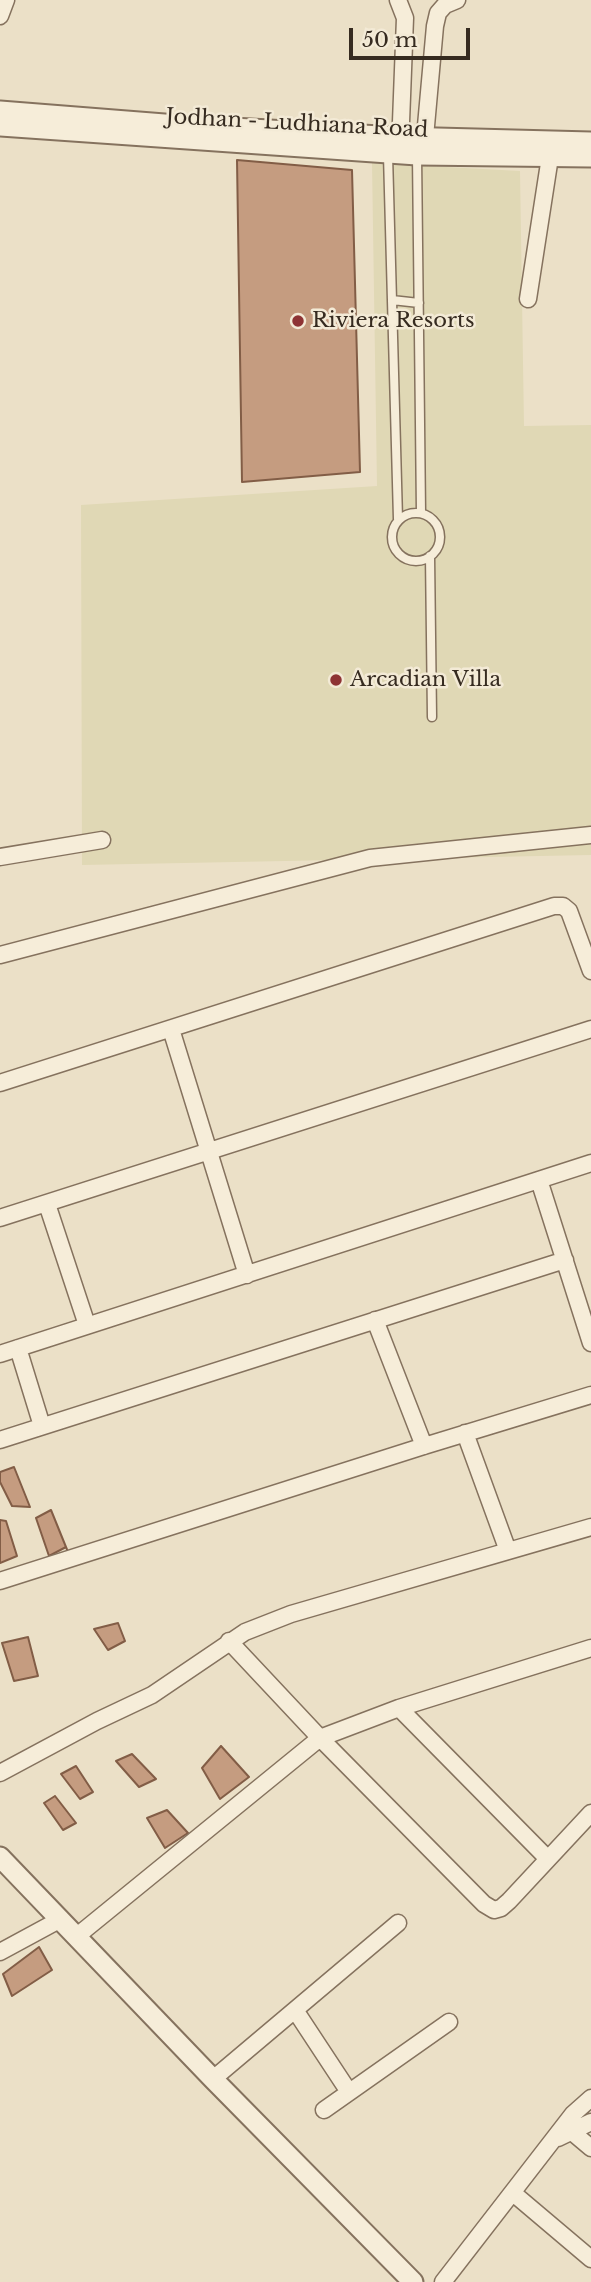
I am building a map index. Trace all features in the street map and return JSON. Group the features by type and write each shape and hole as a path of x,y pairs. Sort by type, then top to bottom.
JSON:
{"street":[{"path":"0,16 6,0"},
{"path":"398,0 405,18 403,92 409,149"},
{"path":"409,149 430,95 438,13 445,5 457,0"},
{"path":"403,92 430,95"},
{"name":"Jodhan - Ludhiana Road","path":"0,111 177,125 409,149 591,142"},
{"name":"Jodhan - Ludhiana Road","path":"0,127 591,157"},
{"path":"528,299 550,157"},
{"path":"0,956 370,858 591,835"},
{"path":"0,857 102,840"},
{"path":"0,1083 554,906 563,906 569,911 591,971"},
{"path":"171,1029 247,1275"},
{"path":"0,1218 591,1029"},
{"path":"0,1354 591,1164"},
{"path":"539,1180 591,1343"},
{"path":"47,1204 87,1325"},
{"path":"0,1440 565,1260"},
{"path":"375,1320 424,1446"},
{"path":"18,1348 41,1426"},
{"path":"0,1581 591,1395"},
{"path":"466,1433 508,1550"},
{"path":"0,1773 152,1695 245,1632 291,1614 591,1527"},
{"path":"229,1641 320,1738 484,1904 494,1910 509,1901 591,1812"},
{"path":"76,1936 320,1738 399,1708 591,1648"},
{"path":"399,1708 548,1859"},
{"path":"0,1857 213,2079 414,2282"},
{"path":"0,1952 61,1919"},
{"path":"213,2079 398,1923"},
{"path":"295,2010 349,2092"},
{"path":"324,2110 449,2022"},
{"path":"443,2282 573,2114 591,2098"},
{"path":"553,2141 591,2122"},
{"path":"572,2132 591,2148"},
{"path":"513,2193 591,2259"}],"lane":[{"path":"398,519 405,515 421,513 434,521 440,536 436,550 430,556 416,561 408,559 395,550 391,534 398,519 392,300 409,149"},
{"path":"409,149 419,303 421,513"},
{"path":"392,300 419,303"},
{"path":"430,556 432,717"}],"shaded area":[{"name":"Arcadian Villa","path":"372,163 520,171 524,426 591,425 591,855 82,865 81,505 377,486"}],"building":[{"name":"Riviera Resorts","path":"237,160 352,170 360,472 242,482"},
{"path":"14,1467 30,1507 12,1506 0,1482 0,1472"},
{"path":"51,1510 66,1547 49,1556 36,1518"},
{"path":"0,1520 6,1521 17,1556 0,1563"},
{"path":"118,1623 125,1641 108,1650 94,1629"},
{"path":"28,1637 38,1676 14,1681 2,1643"},
{"path":"221,1746 249,1777 220,1799 202,1768"},
{"path":"132,1754 156,1779 139,1787 116,1761"},
{"path":"76,1766 93,1792 80,1799 61,1774"},
{"path":"55,1796 76,1823 63,1830 44,1803"},
{"path":"167,1810 188,1833 165,1848 147,1818"},
{"path":"39,1947 52,1970 12,1996 3,1974"}],"place":[{"name":"Riviera Resorts","path":"298,321"},
{"name":"Arcadian Villa","path":"336,680"}]}
